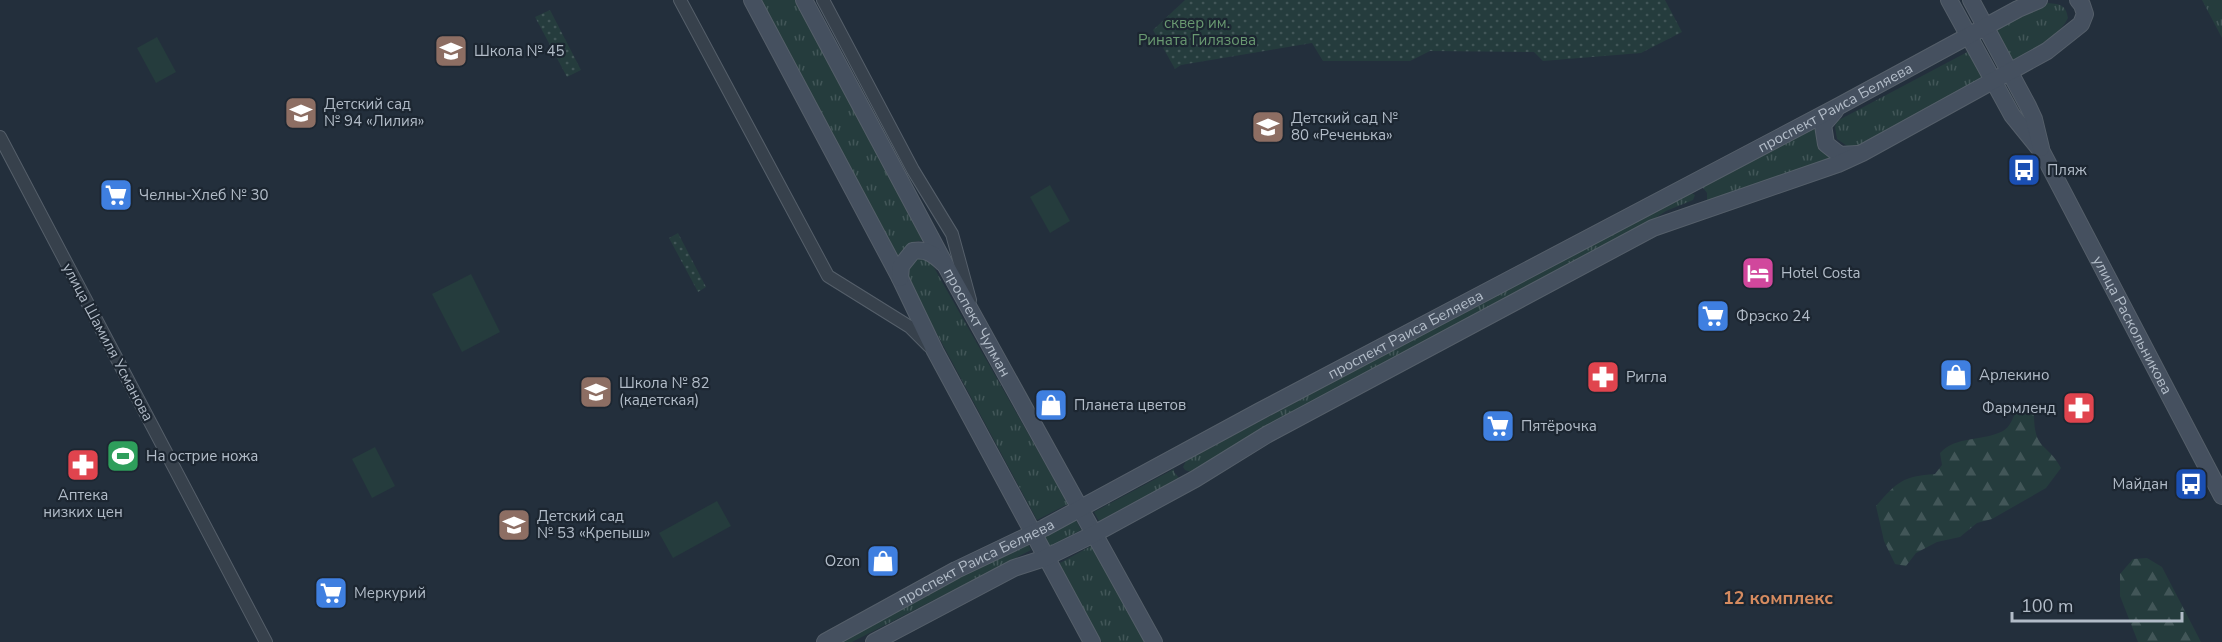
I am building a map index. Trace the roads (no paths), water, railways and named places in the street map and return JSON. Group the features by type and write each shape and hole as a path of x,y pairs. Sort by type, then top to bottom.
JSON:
{"street":[{"path":"680,0 828,276 910,327 935,351"},
{"path":"752,0 900,278 935,351 1092,642"},
{"name":"проспект Чулман","path":"804,0 947,268 1154,642"},
{"path":"823,0 913,170 952,234 975,316"},
{"name":"улица Раскольникова","path":"1949,0 2012,115 2042,152 2222,496"},
{"name":"улица Раскольникова","path":"1971,0 2034,119 2042,152"},
{"name":"проспект Раиса Беляева","path":"825,642 956,570 1080,509 2018,9 2039,0"},
{"name":"проспект Раиса Беляева","path":"874,642 1014,568 1045,558 1094,534 1195,479 1268,434 1653,228 1838,164 1862,153 2048,51 2081,24 2085,14 2078,0"},
{"path":"1839,106 1823,124 1826,144 1839,155 1862,153"},
{"name":"улица Шамиля Усманова","path":"0,137 267,642"},
{"path":"1688,186 1695,188 1702,196 1702,202 1696,212"},
{"path":"900,278 901,266 913,251 924,250 933,254 947,268"},
{"path":"1184,452 1179,460 1180,472 1186,477 1195,479"}],"place":[{"name":"Школа № 45","path":"451,51"},
{"name":"Детский сад № 94 «Лилия»","path":"301,113"},
{"name":"Детский сад № 80 «Реченька»","path":"1268,127"},
{"name":"Пляж","path":"2024,170"},
{"name":"Челны-Хлеб № 30","path":"116,195"},
{"name":"Hotel Costa","path":"1758,273"},
{"name":"Фрэско 24","path":"1713,316"},
{"name":"Арлекино","path":"1956,375"},
{"name":"Ригла","path":"1603,377"},
{"name":"Школа № 82 (кадетская)","path":"596,392"},
{"name":"Планета цветов","path":"1051,405"},
{"name":"Фармленд","path":"2079,408"},
{"name":"Пятёрочка","path":"1498,426"},
{"name":"На острие ножа","path":"123,456"},
{"name":"Аптека низких цен","path":"83,465"},
{"name":"Майдан","path":"2191,484"},
{"name":"Детский сад № 53 «Крепыш»","path":"514,525"},
{"name":"Ozon","path":"883,561"},
{"name":"Меркурий","path":"331,593"}],"district":[{"name":"12 комплекс","path":"1778,598"}],"park label":[{"name":"сквер им. Рината Гилязова","path":"1197,32"}]}
